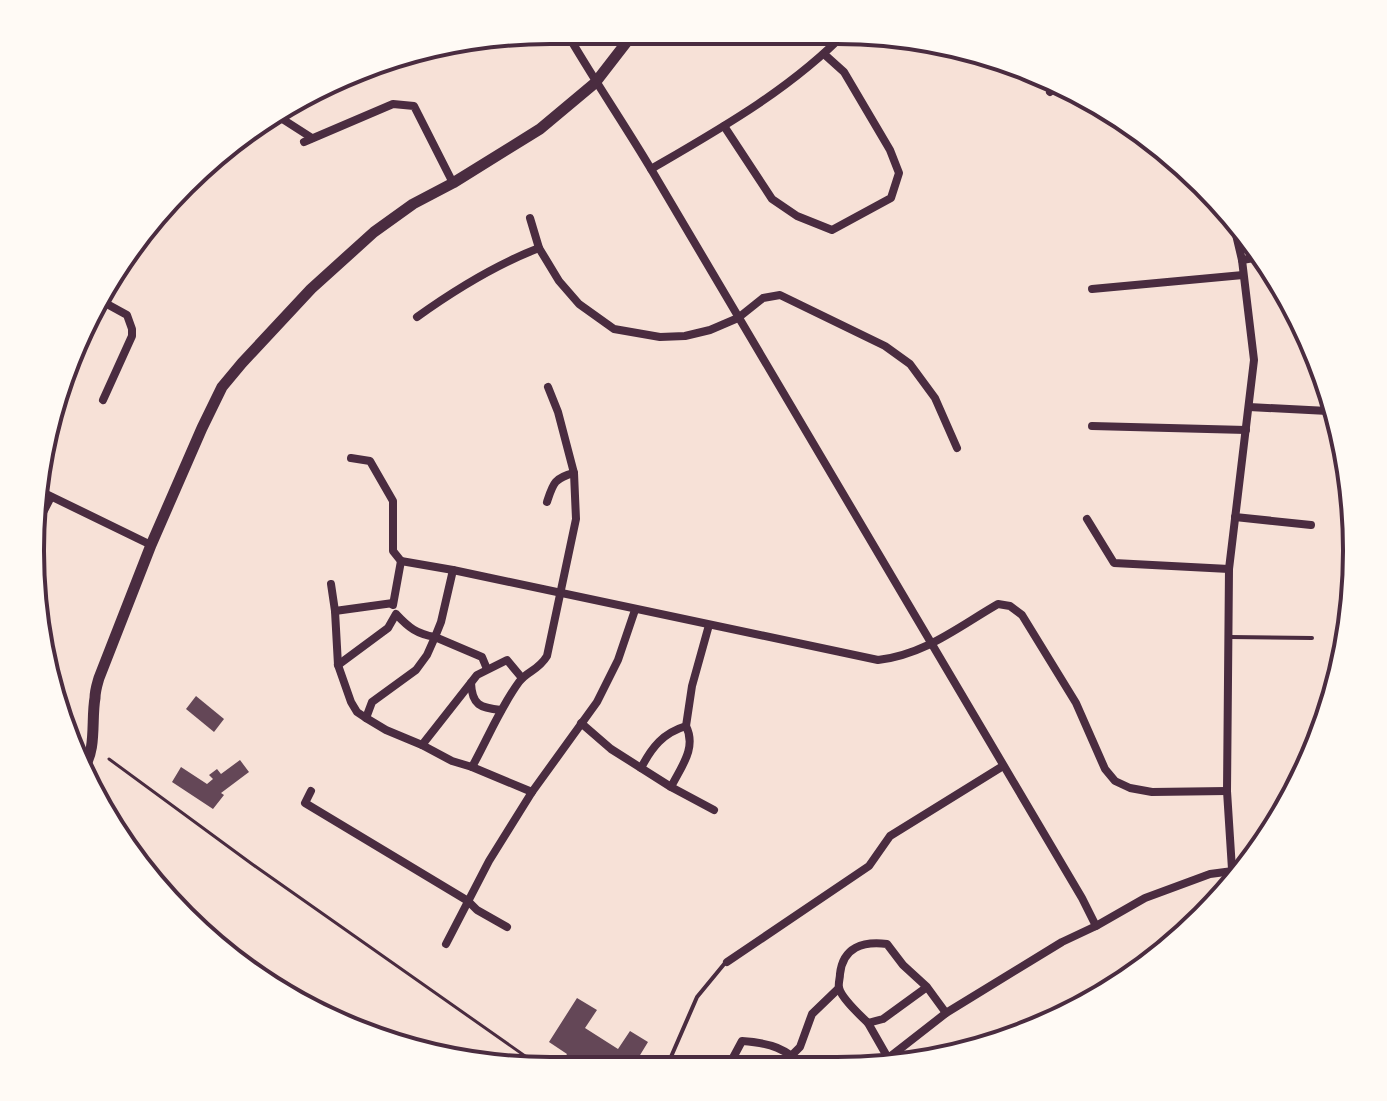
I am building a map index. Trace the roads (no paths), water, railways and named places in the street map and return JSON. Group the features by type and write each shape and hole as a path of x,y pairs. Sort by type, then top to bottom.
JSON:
{"street":[{"path":"573,44 651,169 1096,926"},
{"path":"88,757 99,678 151,545 222,387 311,289 374,232 413,204 540,129 595,83 625,44"},
{"path":"651,169 768,97 834,44"},
{"path":"724,126 772,199 797,216 832,230 891,198 899,173 890,150 844,72 824,54"},
{"path":"283,121 308,140 393,104 414,106 453,183"},
{"path":"530,218 539,248 559,281 579,304 614,329 660,337 685,336 738,318 763,298 780,295 885,346 910,364 935,398 957,448"},
{"path":"1232,866 1227,791 1229,569 1254,360 1238,242"},
{"path":"417,317 472,280 510,259 539,248"},
{"path":"1242,260 1250,259"},
{"path":"1092,289 1243,275"},
{"path":"103,400 132,336 127,315 108,305"},
{"path":"472,767 501,710 522,678 541,666 547,656 576,519 574,473 548,387"},
{"path":"1249,407 1323,411"},
{"path":"1092,426 1246,430"},
{"path":"351,458 370,461 393,501 393,551 401,561 878,660 897,658 931,645 998,604 1010,606 1022,615 1076,703 1105,769 1115,781 1130,788 1152,792 1227,791"},
{"path":"547,502 553,485 562,476 574,473"},
{"path":"47,495 151,545"},
{"path":"46,507 51,497"},
{"path":"1235,517 1311,525"},
{"path":"1087,519 1114,563 1229,569"},
{"path":"401,561 393,603 396,614 421,635 435,637 482,657 487,669"},
{"path":"366,718 372,702 416,670 427,655 441,622 453,570"},
{"path":"331,584 338,665 357,712 386,730 452,761 532,792"},
{"path":"335,611 393,603"},
{"path":"446,944 489,861 532,792 597,702 618,660 635,610"},
{"path":"338,665 388,628 396,614"},
{"path":"671,787 690,751 691,736 686,726 692,686 709,625"},
{"path":"422,745 477,675 507,660 522,678"},
{"path":"471,682 472,696 478,705 501,710"},
{"path":"581,723 611,749 714,810"},
{"path":"641,768 649,753 664,737 686,726"},
{"path":"727,962 869,866 890,836 1003,766"},
{"path":"311,791 305,803 507,927"},
{"path":"893,1054 946,1013 1062,942 1145,898 1210,874 1228,871"},
{"path":"886,1055 868,1023 839,988 841,964 851,949 870,942 887,944 903,965 927,987 946,1013"},
{"path":"868,1023 883,1019 927,987"},
{"path":"733,1057 742,1041 760,1042 792,1055 800,1047 812,1014 839,988"}],"lane":[{"path":"1228,637 1312,638"},
{"path":"671,1057 697,997 727,962"}]}
